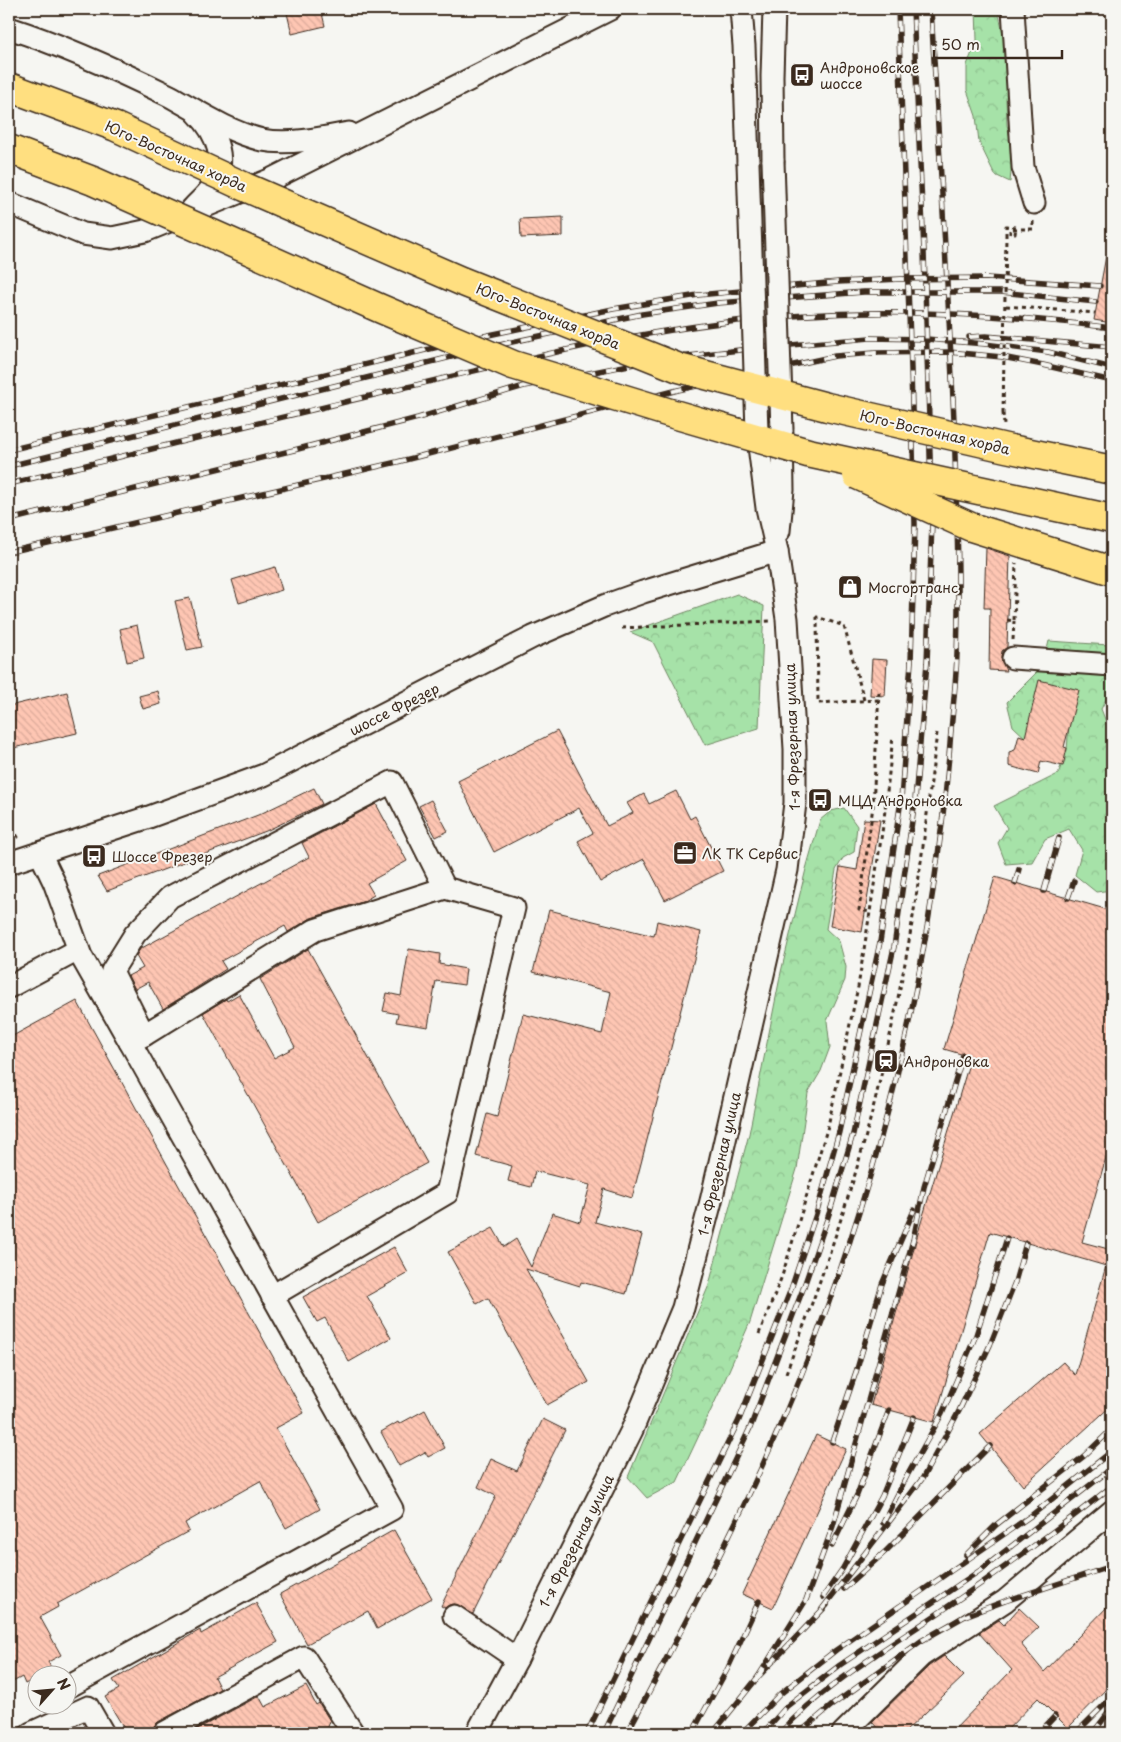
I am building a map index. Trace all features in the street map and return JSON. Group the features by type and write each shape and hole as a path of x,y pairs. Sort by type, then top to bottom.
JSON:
{"main road":[{"name":"Юго-Восточная хорда","path":"9,87 116,127 245,187 461,281 679,368 827,407 1112,470"},
{"path":"9,149 93,181 379,308 513,365 670,414 808,453 1112,519"},
{"path":"1006,448 1112,453"},
{"path":"808,453 971,527 1112,571"}],"street":[{"path":"9,203 83,234 112,238 145,231 272,179 610,9"},
{"name":"1-я Фрезерная улица","path":"477,1733 632,1430 683,1308 711,1201 787,870 795,803 794,739 787,619 777,552 767,508 757,431 744,46 740,9"},
{"name":"1-я Фрезерная улица","path":"774,9 772,76 773,161 783,490 777,552"},
{"path":"1013,9 1023,167 1034,203"},
{"path":"9,28 43,39 109,66 234,131 264,140 305,141 372,130"},
{"path":"188,213 210,190 218,176 220,163 219,148 213,134 206,122 190,107"},
{"name":"шоссе Фрезер","path":"9,863 149,817 264,775 533,637 604,606 658,587 777,552"},
{"path":"1013,658 1112,665"},
{"path":"137,1038 112,971 135,934 170,897 392,782 445,888"},
{"path":"40,853 54,882 78,950 137,1038 272,1296 392,1509 78,1682"},
{"path":"137,1038 315,930 445,888 514,908 447,1193 272,1296"},
{"path":"9,987 78,950"},
{"path":"842,1733 922,1656 1005,1601 1112,1511"},
{"path":"454,1616 516,1659"},
{"path":"164,1733 304,1657 353,1733"},
{"path":"31,1733 88,1707 103,1733"}],"path":[{"path":"1003,413 1006,226 1016,227 1015,234 1010,234 1010,229 1017,229"},
{"path":"1006,306 1095,313"},
{"path":"864,700 844,626 817,617 818,703 879,700"},
{"path":"622,628 776,620"},
{"path":"870,912 859,910 873,806 879,692"},
{"path":"786,1373 818,1288 853,1181 873,1106 904,967 937,733"},
{"path":"759,1334 782,1276 828,1126 858,987 884,819 893,736"},
{"path":"9,836 16,834 19,839"}],"green space":[{"path":"976,9 999,9 1011,71 1006,98 1007,125 1013,150 1010,182 995,175 979,142 976,116 967,90 967,65 977,40"},
{"path":"737,594 764,606 759,728 705,745 653,642 630,632"},
{"path":"1049,641 1112,644 1112,688 1101,709 1112,737 1112,890 1096,892 1075,875 1082,850 1069,829 1045,839 1032,862 1006,864 998,843 1007,828 994,806 1058,774 1067,750 1069,724 1031,743 1013,726 1007,702 1043,666"},
{"path":"844,808 857,826 854,852 843,858 836,870 826,929 839,941 846,967 845,980 827,1021 830,1047 821,1071 808,1093 797,1169 750,1322 720,1391 677,1482 647,1498 628,1477 709,1285 749,1134 781,972 820,820 831,811"}],"building":[{"path":"286,9 321,9 325,26 292,34"},
{"path":"563,217 563,236 521,238 520,219"},
{"path":"1106,256 1112,257 1112,323 1094,320"},
{"path":"986,548 1010,556 1007,647 1002,651 1001,658 1006,671 989,670 990,608 984,608"},
{"path":"275,567 282,590 239,603 232,580"},
{"path":"190,598 202,647 187,650 175,601"},
{"path":"137,625 144,658 127,662 120,629"},
{"path":"872,659 887,660 885,696 870,695"},
{"path":"1039,680 1079,690 1064,747 1067,748 1063,766 1041,761 1038,774 1009,766 1009,752 1015,750 1019,735 1025,737"},
{"path":"158,691 161,704 143,709 139,696"},
{"path":"67,692 77,733 9,749 9,706"},
{"path":"557,731 607,826 633,813 627,803 644,794 649,804 676,791 690,819 695,816 723,871 665,900 644,859 600,882 578,841 593,833 579,808 494,852 458,781"},
{"path":"314,788 322,804 266,831 107,891 98,876 258,815"},
{"path":"431,800 448,831 436,837 419,806"},
{"path":"376,804 407,861 367,883 374,895 362,902 311,918 288,932 285,926 221,961 226,969 163,1009 148,982 135,989 128,976 143,968 136,956 140,949 309,857 302,843"},
{"path":"864,819 880,820 862,932 830,926 840,867 857,870"},
{"path":"995,877 1112,911 1112,1136 1082,1242 1112,1250 1112,1405 1023,1486 980,1434 1063,1362 1075,1375 1106,1266 990,1232 934,1422 871,1405 920,1226 971,1057 944,1049"},
{"path":"549,910 654,936 657,921 701,932 632,1198 604,1189 595,1222 642,1235 626,1294 581,1282 580,1286 526,1269 589,1382 547,1405 488,1298 477,1304 448,1252 493,1228 504,1247 516,1239 531,1267 552,1213 580,1222 590,1185 535,1171 531,1187 508,1181 512,1166 476,1156 487,1114 497,1117 523,1014 602,1034 611,992 533,972"},
{"path":"308,949 427,1163 318,1222 203,1013 226,999 227,1001 239,994 274,1058 295,1047 260,979"},
{"path":"409,949 440,954 439,964 466,969 464,985 436,981 428,1027 396,1022 398,1014 383,1011 387,993 401,996"},
{"path":"77,1001 304,1413 276,1428 320,1509 286,1528 260,1481 185,1523 189,1531 57,1604 58,1607 40,1617 61,1655 48,1662 49,1664 28,1664 28,1682 25,1684 22,1677 9,1684 9,1038"},
{"path":"394,1247 408,1273 367,1296 391,1338 349,1362 325,1318 317,1322 303,1297"},
{"path":"425,1410 445,1448 428,1457 425,1452 399,1466 381,1432"},
{"path":"543,1419 565,1430 473,1614 455,1604 445,1608 441,1606 496,1496 478,1487 491,1459 517,1471"},
{"path":"816,1435 846,1449 773,1608 742,1594"},
{"path":"394,1530 432,1598 377,1629 368,1611 307,1644 280,1594"},
{"path":"1112,1602 1112,1683 1068,1728 1038,1698 1004,1733 951,1733 1012,1670 979,1633 999,1620 1004,1625 1019,1608 1039,1627 1021,1644 1044,1672"},
{"path":"256,1603 278,1642 214,1677 220,1689 158,1722 153,1727 152,1733 127,1733 105,1697 119,1689 113,1680 200,1630 201,1634"},
{"path":"944,1656 964,1676 904,1733 882,1733 872,1722 929,1666"},
{"path":"306,1686 316,1705 319,1703 330,1721 328,1727 316,1733 190,1733 259,1696 265,1707"}],"railway":[{"path":"587,1733 739,1420 791,1289 817,1211 839,1132 880,942 901,800 911,662 915,524 898,9"},
{"path":"604,1733 750,1428 803,1289 831,1208 853,1134 894,947 915,800 927,663 932,522 924,251 913,9"},
{"path":"627,1733 726,1542 772,1444 813,1345 863,1199 903,1049 919,974 932,898 942,821 956,676 958,625 954,421 931,9"},
{"path":"9,450 484,336 613,309 698,295 838,282 901,279 987,278 1100,286"},
{"path":"9,466 512,342 642,314 718,303 864,292 1001,292 1096,302"},
{"path":"9,484 499,365 644,335 742,320 831,314 912,313 993,316 1112,328"},
{"path":"969,337 986,336 1112,347"},
{"path":"9,520 418,418 524,386 654,360 757,348 870,338 926,339 985,344 1048,352 1112,368"},
{"path":"9,552 397,462 678,390 835,356 875,353 949,352 1002,357 1112,381"},
{"path":"1044,891 1059,838"},
{"path":"1015,883 1019,869"},
{"path":"1068,898 1074,881"},
{"path":"758,1677 806,1600 833,1526 913,1240 924,1187 963,1055"},
{"path":"832,1442 857,1369 882,1284 914,1210"},
{"path":"883,1523 942,1414 976,1335 1007,1238"},
{"path":"822,1609 922,1479 959,1411 990,1345 1015,1282 1026,1243"},
{"path":"832,1546 857,1495 889,1410"},
{"path":"823,1597 843,1568 882,1496 914,1417"},
{"path":"966,1555 996,1525 1084,1456 1112,1429"},
{"path":"844,1589 887,1550 990,1446"},
{"path":"742,1733 780,1694 836,1650 1032,1515 1112,1451"},
{"path":"763,1733 787,1706 840,1665 982,1569 1112,1468"},
{"path":"780,1733 835,1684 1004,1567 1112,1486"},
{"path":"799,1733 831,1706 921,1641 965,1616 1112,1566"},
{"path":"692,1733 728,1668 759,1601"},
{"path":"713,1733 758,1677 827,1605"},
{"path":"1076,1733 1112,1697"},
{"path":"1093,1733 1112,1708"},
{"path":"1039,1733 1055,1716"}],"place":[{"name":"Андроновское шоссе","path":"802,75"},
{"name":"Мосгортранс","path":"850,587"},
{"name":"МЦД Андроновка","path":"820,800"},
{"name":"ЛК ТК Сервис","path":"685,853"},
{"name":"Шоссе Фрезер","path":"94,856"},
{"name":"Андроновка","path":"886,1061"}]}
